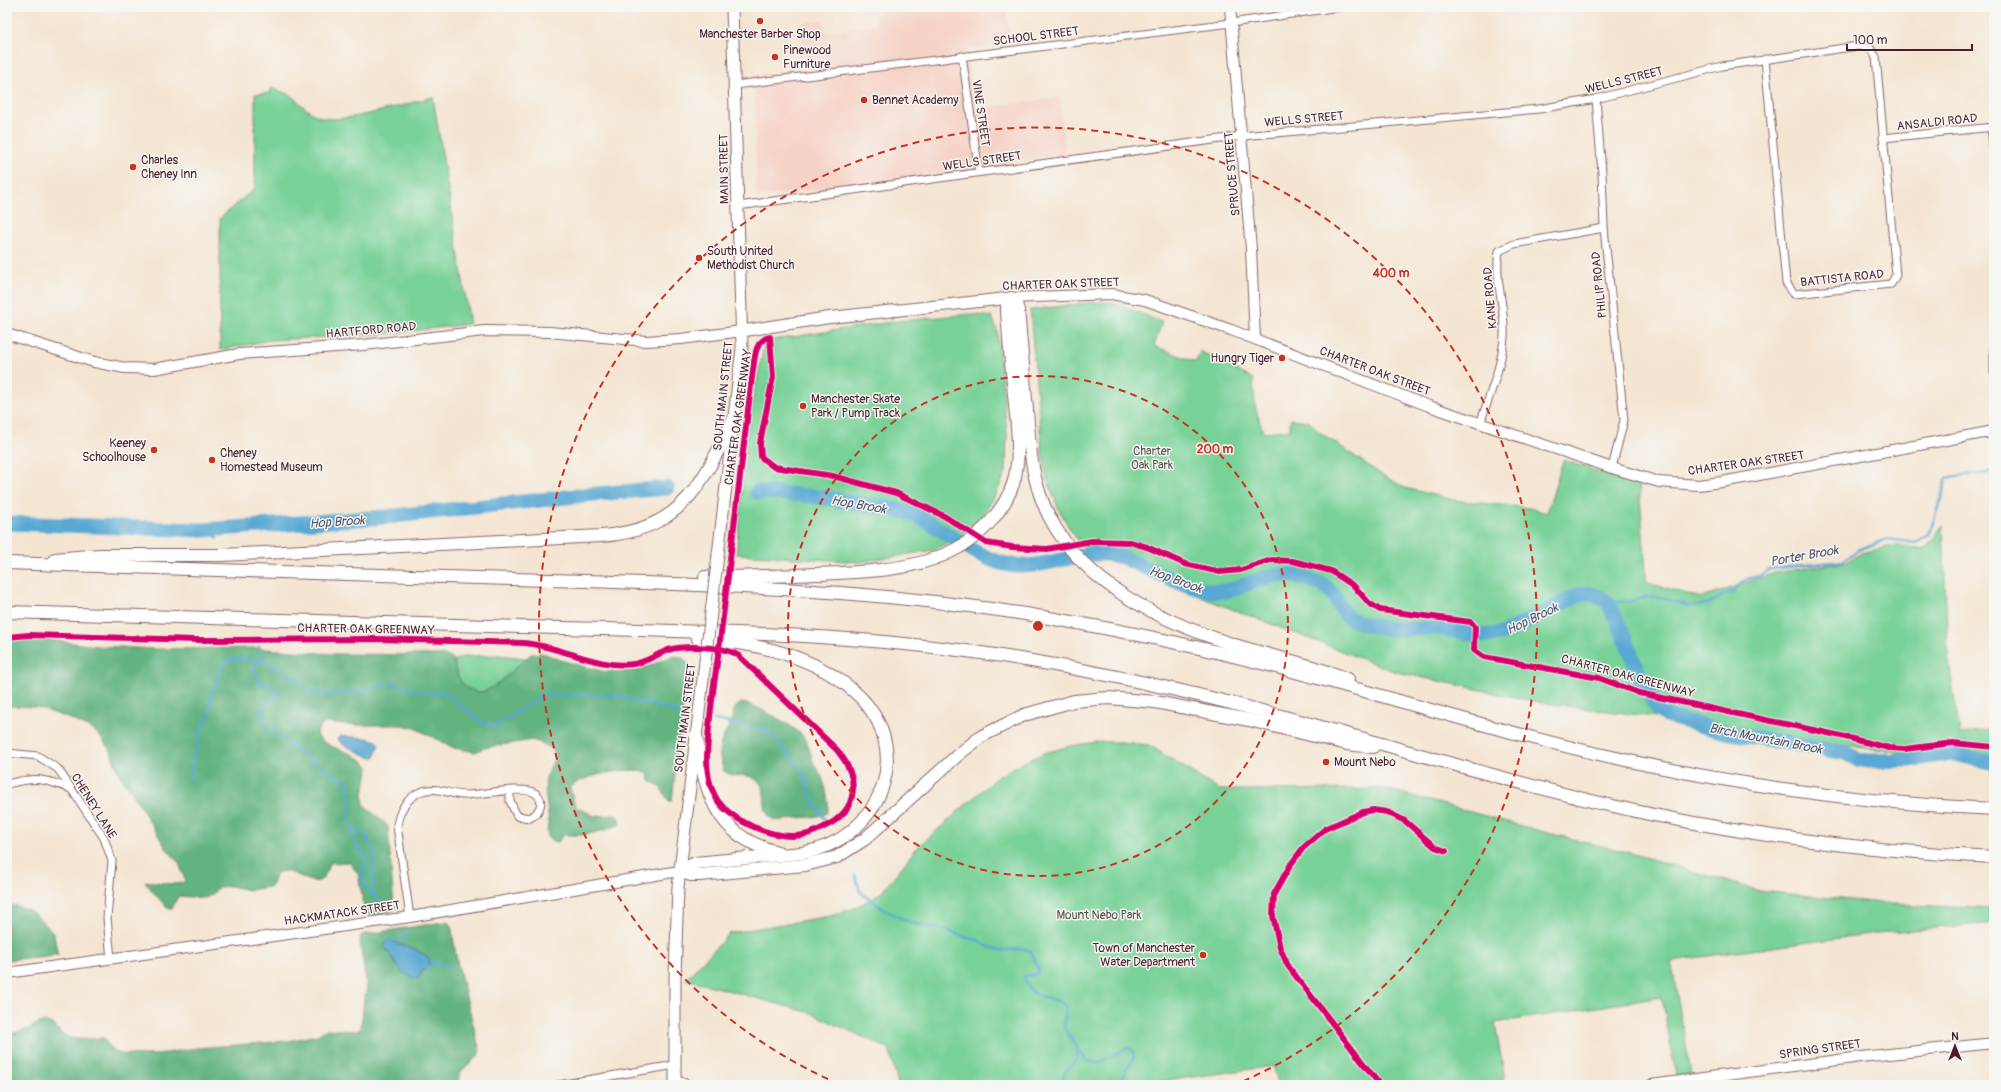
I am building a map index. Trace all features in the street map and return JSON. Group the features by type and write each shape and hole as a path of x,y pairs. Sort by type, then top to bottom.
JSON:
{"highway":[{"path":"617,582 671,576 774,576 889,569 922,563 952,551 980,532 992,520 1004,502 1013,484 1018,464 1018,438 1007,311 1007,305 1011,298 1016,304 1018,310 1030,444 1035,475 1045,508 1064,542 1088,568 1130,599 1178,625 1232,644 1343,677 1389,698"},
{"path":"30,564 89,555 222,555 602,536 628,533 658,522 686,500 707,473 734,418"},
{"path":"7,564 617,582 767,588 866,595 1019,613 1193,646 1610,757 1738,782 1858,798 1994,809"},
{"path":"7,612 749,633 842,638 921,645 990,654 1106,674 1183,691 1604,804 1724,828 1866,848 1994,858"},
{"path":"623,629 668,637 732,642 786,654 812,665 835,677 852,690 866,704 878,724 886,753 884,780 877,800 864,820 844,838 819,849 796,854 695,863 679,871"},
{"path":"679,871 691,875 700,875 805,865 837,857 865,839 959,754 982,736 1024,714 1074,701 1108,698 1148,701 1256,722 1355,745 1398,748"},
{"path":"696,734 706,788 712,804 722,818 735,832 753,844 776,852 796,854"}],"main road":[{"name":"MAIN STREET","path":"732,7 742,331"},
{"name":"SPRUCE STREET","path":"1230,7 1251,249 1255,339"},
{"name":"CHARTER OAK STREET","path":"742,331 833,317 1011,298 1086,294 1124,295 1146,300 1255,339 1480,424 1659,482 1698,485 1811,466 1994,431"},
{"name":"HARTFORD ROAD","path":"7,334 94,362 125,368 154,369 239,354 364,345 484,331 549,332 646,340 686,339 742,331"},
{"name":"SOUTH MAIN STREET","path":"675,1082 675,956 679,871 734,418 740,366 742,331"},
{"name":"HACKMATACK STREET","path":"7,973 410,917 679,871"},
{"name":"SPRING STREET","path":"1651,1085 1868,1056 1994,1043"}],"street":[{"name":"SCHOOL STREET","path":"735,85 1231,23 1339,7"},
{"name":"WELLS STREET","path":"738,206 1242,136 1539,109 1596,99 1722,66 1858,46 1870,48"},
{"name":"BATTISTA ROAD","path":"1765,59 1786,283 1794,294 1891,284 1896,276 1876,57 1870,48"},
{"name":"VINE STREET","path":"962,56 978,172"},
{"name":"PHILIP ROAD","path":"1596,99 1602,173 1604,228 1624,420 1612,468"},
{"name":"ANSALDI ROAD","path":"1883,138 1993,127"},
{"path":"1993,127 1994,154"},
{"name":"KANE ROAD","path":"1480,424 1501,359 1504,336 1497,268 1499,251 1514,244 1604,228"},
{"path":"1994,347 1994,372"},
{"name":"CHENEY LANE","path":"7,753 38,756 58,769 104,838 112,861 107,918 111,959"},
{"path":"7,784 26,779 48,780 71,789"},
{"path":"410,917 397,826 400,811 406,803 421,792 431,789 465,795 510,791 532,791 539,799 540,808 538,812 530,818 517,816 510,801 510,791"},
{"path":"558,1085 674,1065"},
{"path":"675,1082 691,1085"}],"shaded area":[{"name":"Bennet Academy","path":"878,7 886,7 887,12 903,10 904,13 951,7 1006,7 1011,44 967,49 974,109 1060,97 1065,155 756,197 754,76 807,69 801,23 823,20 825,32 876,25 875,14 879,13"}],"green space":[{"path":"270,88 290,95 316,115 330,119 359,116 433,97 470,324 386,334 270,340 220,350 220,218 255,188 255,94 271,93"},
{"name":"Charter Oak Park","path":"1106,302 1122,306 1162,322 1154,346 1196,362 1200,351 1253,379 1255,406 1263,432 1290,430 1290,419 1309,421 1318,431 1382,475 1405,488 1454,500 1529,508 1547,513 1563,460 1639,485 1647,583 1702,598 1774,573 1847,562 1861,553 1896,545 1925,550 1943,525 1948,656 1960,734 1994,729 1994,761 1934,757 1899,753 1892,750 1878,750 1867,747 1797,742 1664,718 1543,703 1396,672 1203,598 1170,579 1126,560 1089,555 1071,531 1058,508 1047,479 1042,452 1030,310"},
{"path":"970,314 992,317 997,330 1007,434 1006,472 993,500 979,522 963,534 934,550 860,562 736,554 749,418 765,341 898,321"},
{"path":"7,635 98,646 157,649 253,648 332,654 445,655 454,660 455,669 460,680 467,688 478,692 485,692 500,682 531,654 542,653 564,661 606,672 637,671 672,656 679,657 686,660 688,664 672,801 669,801 660,787 650,781 648,773 631,770 593,776 574,784 570,789 576,807 595,816 615,815 620,819 620,824 605,830 583,835 563,835 558,842 553,841 547,832 548,819 545,790 547,775 554,760 555,754 552,749 544,744 532,740 484,748 475,752 454,748 415,728 402,725 350,725 324,723 316,733 320,739 333,747 357,757 369,768 363,794 364,805 388,826 394,910 375,916 365,913 358,874 349,862 330,863 323,878 319,881 309,880 285,871 279,872 277,873 270,887 249,890 230,886 218,887 212,895 204,898 178,896 172,909 169,909 145,881 172,884 182,883 185,880 179,863 166,848 128,786 119,775 111,752 99,735 92,729 73,720 37,707 7,706"},
{"path":"499,655 526,658 511,673 492,687 483,691 473,692 465,687 455,669 455,662 457,658"},
{"path":"741,703 747,704 773,716 805,738 814,763 824,783 828,800 827,813 812,817 774,820 766,812 763,790 760,783 750,777 729,774 724,771 721,760 720,744 729,726 734,709"},
{"name":"Mount Nebo Park","path":"1096,742 1122,742 1149,745 1219,790 1386,789 1544,832 1627,852 1760,891 1892,904 1994,909 1994,923 1877,933 1671,961 1691,1074 1676,1076 1662,997 1495,1023 1506,1085 1278,1085 1274,1066 1156,1082 1156,1085 898,1085 889,1049 811,1013 686,979 730,933 830,916 852,909 873,898 882,892 915,850 997,777 1044,753 1070,746"},
{"path":"12,905 30,910 53,932 58,955 7,960 7,906"},
{"path":"443,922 449,922 451,924 457,961 480,1051 478,1056 461,1071 458,1085 7,1085 7,1035 28,1029 42,1022 51,1023 61,1033 68,1037 83,1039 104,1038 110,1048 120,1054 154,1055 196,1048 288,1041 317,1035 327,1029 356,1031 361,1029 364,999 367,988 360,943 361,935","holes":["399,945 408,947 428,967 422,971 419,977 395,964 392,957"]}],"water":[{"path":"340,736 366,738 377,741 379,744 375,757 371,758 342,744 337,739"},
{"path":"389,940 416,950 430,960 428,967 422,971 417,979 403,973 384,946"}],"waterway":[{"name":"Porter Brook","path":"1605,600 1628,602 1645,597 1660,597 1689,606 1709,604 1725,594 1735,591 1742,582 1759,576 1770,569 1843,561 1858,550 1887,539 1916,543 1929,535 1947,479 1959,475 1982,474 1994,470"},
{"name":"Hop Brook","path":"7,523 203,530 385,517 585,495 667,488"},
{"name":"Hop Brook","path":"757,492 812,496 904,512 928,522 973,551 997,562 1010,565 1038,565 1080,556 1108,554 1122,557 1186,585 1213,591 1233,589 1276,575 1304,578 1320,583 1329,589 1342,610 1351,619 1357,622 1382,627 1407,629 1435,628 1483,635 1500,634 1509,631 1578,595 1593,595 1601,598 1609,605 1620,626 1644,685 1658,709 1666,716 1725,732 1846,753 1857,759 1868,761 1909,760 1950,753 1994,763"},
{"path":"213,530 217,538"},
{"path":"259,646 262,660 278,667 313,693 326,695 356,692 392,682 418,691 431,693 444,692 485,724 496,726 542,695 613,695 679,712"},
{"path":"192,781 192,759 201,736 200,732 208,717 212,691 218,681 219,669 226,662 235,658 261,660"},
{"path":"262,660 254,666 260,684 266,683 270,687 277,688 280,691 262,708 261,714 268,728 279,734 287,743 301,753 339,778 347,781 349,787 349,818 351,830 361,832 367,836 368,842 376,853 373,865 373,894 382,904 398,907"},
{"path":"714,720 765,729 802,768 812,798 827,823"},
{"path":"352,831 356,846 365,854 363,864 365,869 362,873 364,887 372,894"},
{"path":"855,875 860,891 865,896 885,910 911,923 946,930 978,940 989,947 1001,950 1024,949 1031,951 1039,971 1037,974 1024,976 1027,985 1031,991 1036,994 1061,1002 1066,1006 1064,1026 1067,1033 1087,1061 1098,1063 1125,1049 1129,1048 1133,1051 1134,1057 1122,1077 1114,1085"},
{"path":"391,944 391,940 402,940 409,932"},
{"path":"426,968 434,962 452,967"},
{"path":"1061,1085 1065,1072 1077,1059 1078,1049"}],"cycle path":[{"name":"CHARTER OAK GREENWAY","path":"7,637 29,635 197,640 376,639 524,643 552,648 593,660 620,665 639,663 675,648 705,647 715,648 725,650 739,656 837,750 845,761 850,771 852,782 853,793 850,803 836,820 817,831 797,836 786,836 759,829 740,820 726,810 717,800 711,787 707,767 711,708 713,692 718,658 720,642 754,359 761,341 770,337 773,377 760,443 761,457 774,467 833,476 896,493 944,516 986,543 1012,547 1047,549 1092,541 1130,542 1147,547 1185,564 1220,572 1241,570 1271,560 1293,561 1331,571 1354,586 1369,603 1380,610 1471,622 1475,627 1474,650 1484,657 1599,678 1639,693 1837,735 1889,748 1905,749 1953,743 1994,747"},
{"path":"1380,1085 1288,966 1280,948 1273,916 1274,894 1291,864 1303,848 1325,829 1363,812 1373,810 1387,812 1405,821 1435,847 1446,851"}],"place":[{"name":"Manchester Barber Shop","path":"760,21"},
{"name":"Pinewood Furniture","path":"775,57"},
{"name":"Bennet Academy","path":"864,100"},
{"name":"Charles Cheney Inn","path":"133,167"},
{"name":"South United Methodist Church","path":"699,258"},
{"name":"Hungry Tiger","path":"1282,358"},
{"name":"Manchester Skate Park / Pump Track","path":"803,406"},
{"name":"Keeney Schoolhouse","path":"154,450"},
{"name":"Cheney Homestead Museum","path":"212,460"},
{"name":"Mount Nebo","path":"1326,762"},
{"name":"Town of Manchester Water Department","path":"1203,955"}],"water label":[{"name":"Birch Mountain Brook","path":"1766,738"}]}
